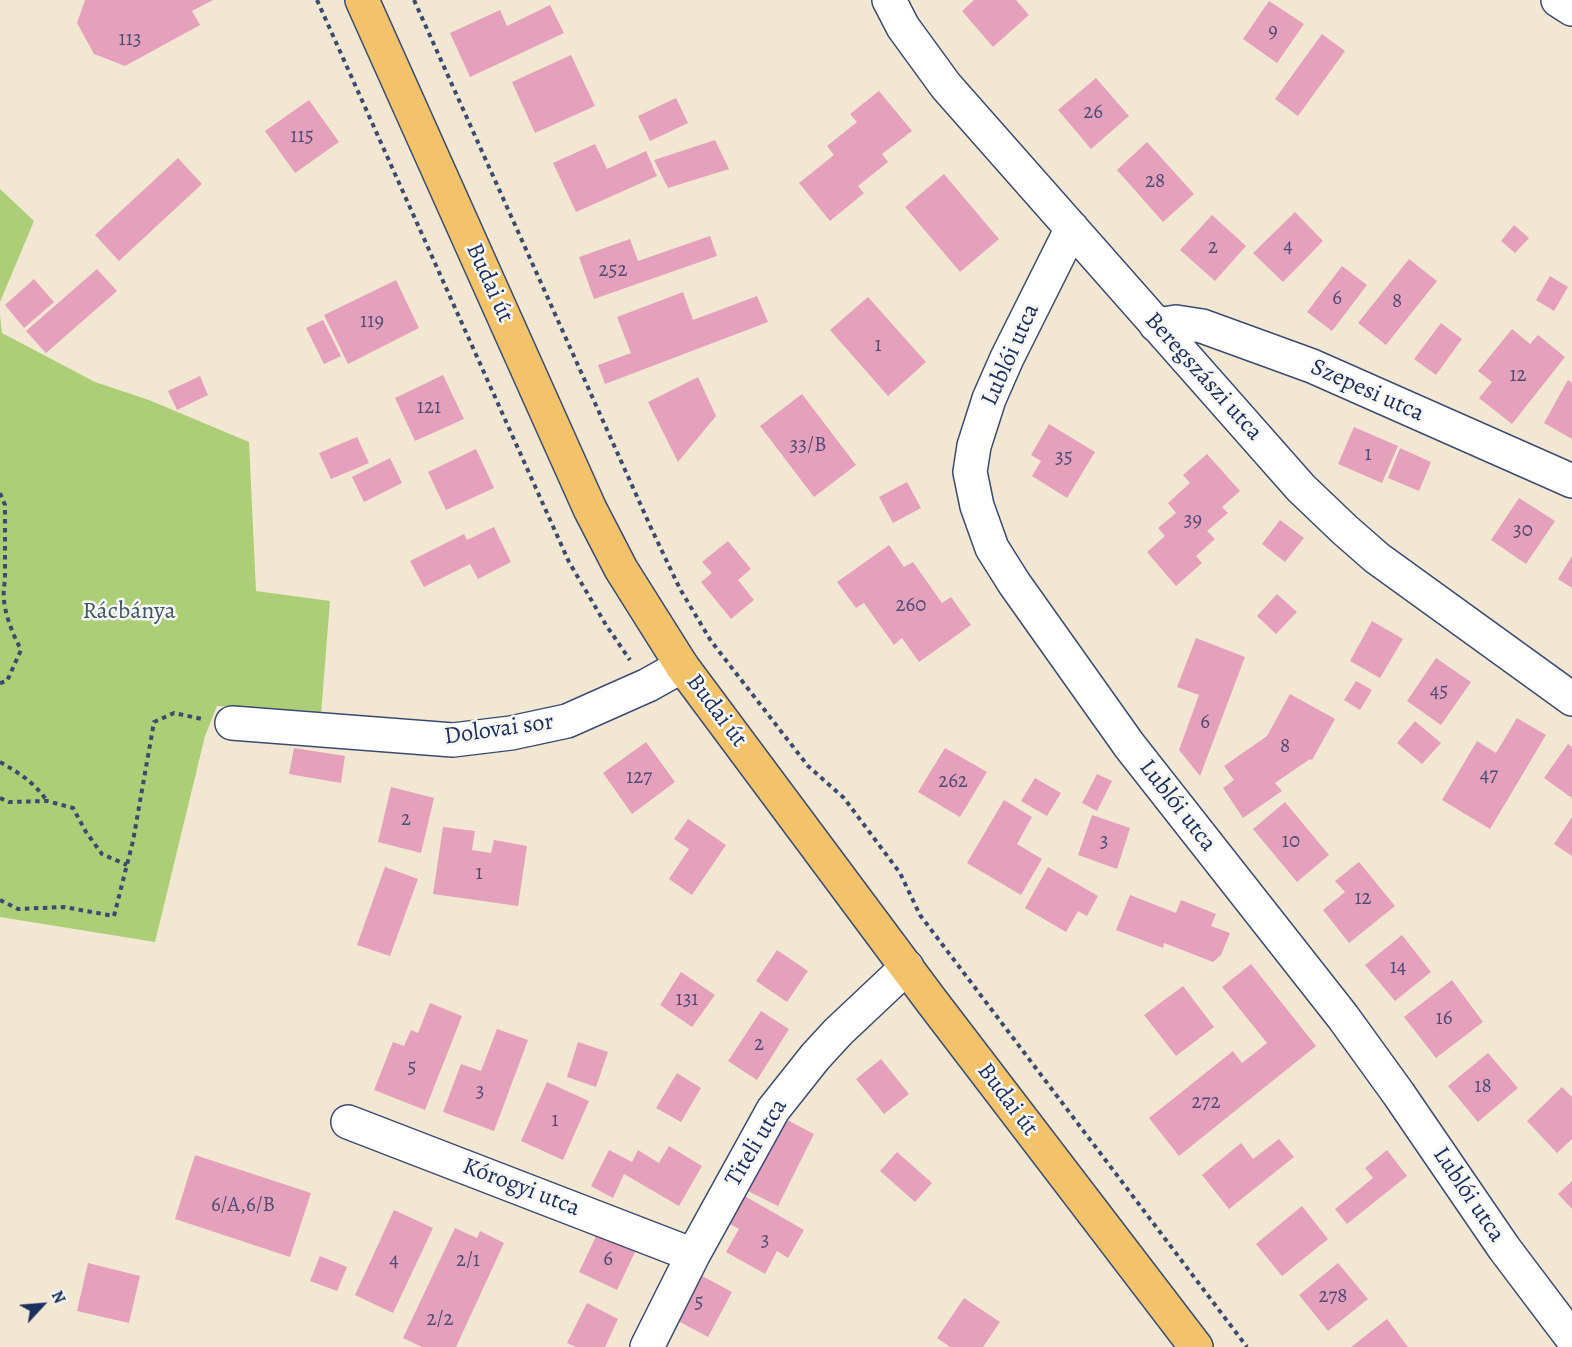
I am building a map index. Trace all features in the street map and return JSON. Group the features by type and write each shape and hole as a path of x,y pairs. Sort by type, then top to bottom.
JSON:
{"main road":[{"name":"Budai út","path":"362,0 590,509 621,569 682,666 907,968 1196,1347"}],"street":[{"name":"Beregszászi utca","path":"889,0 903,27 946,86 1301,488 1345,530 1416,587 1572,699"},
{"path":"1558,0 1572,9"},
{"name":"Lublói utca","path":"1072,228 1007,358 989,399 974,446 970,472 977,506 992,548 1105,712 1343,1017 1504,1248 1572,1338"},
{"name":"Szepesi utca","path":"1156,325 1176,322 1202,326 1312,366 1572,481"},
{"name":"Dolovai sor","path":"232,723 453,740 512,734 567,721 648,685 682,666"},
{"name":"Titeli utca","path":"647,1347 693,1255 773,1110 830,1040 907,968"},
{"name":"Kórogyi utca","path":"348,1122 693,1255"}],"path":[{"path":"317,0 569,562 606,625 648,685"},
{"path":"414,0 652,530 680,589 711,641 808,766 844,798 900,873 920,915 1247,1347"},
{"path":"0,493 6,505 5,581 0,592 4,614 21,650 7,681 0,683"},
{"path":"0,900 18,909 64,907 114,916 133,841 154,722 174,713 232,723"},
{"path":"0,762 22,774 37,786 47,801"},
{"path":"0,798 9,802 47,801 73,808 86,832 102,854 126,865"}],"green space":[{"path":"0,189 34,221 0,302"},
{"name":"Rácbánya","path":"0,316 2,333 95,382 149,400 249,442 256,591 330,601 321,714 217,706 205,736 155,942 0,917"}],"building":[{"path":"85,0 213,0 192,11 200,25 125,66 94,54 77,23"},
{"path":"974,0 1016,0 1029,15 993,47 962,11"},
{"path":"1269,1 1304,24 1277,63 1243,39"},
{"path":"550,5 564,33 470,77 450,33 500,10 507,26"},
{"path":"1322,34 1345,51 1298,116 1275,99"},
{"path":"571,55 595,106 535,133 512,82"},
{"path":"1096,78 1129,116 1091,149 1058,110"},
{"path":"879,91 912,131 882,154 888,162 858,186 864,193 830,221 799,183 834,155 827,146 857,122 850,114"},
{"path":"676,98 688,123 650,141 638,116"},
{"path":"309,100 339,142 295,173 265,131"},
{"path":"715,140 729,169 668,188 654,160"},
{"path":"1147,142 1194,194 1163,222 1117,170"},
{"path":"595,144 607,169 646,151 657,176 576,212 553,163"},
{"path":"178,158 202,184 119,261 95,235"},
{"path":"944,174 999,239 960,272 905,207"},
{"path":"1295,212 1323,241 1283,282 1253,253"},
{"path":"1212,215 1246,246 1215,281 1180,250"},
{"path":"1514,225 1529,238 1515,253 1501,241"},
{"path":"710,236 717,256 594,299 579,257 630,239 638,261"},
{"path":"1409,259 1437,281 1386,345 1358,323"},
{"path":"1342,266 1367,285 1332,331 1307,312"},
{"path":"97,269 117,291 46,353 26,331"},
{"path":"1550,276 1568,287 1554,311 1536,300"},
{"path":"34,279 54,302 24,328 5,305"},
{"path":"396,280 419,328 348,364 324,315"},
{"path":"683,292 693,320 757,296 768,322 605,384 598,365 631,353 617,317"},
{"path":"868,297 926,362 888,396 830,330"},
{"path":"323,320 341,356 324,364 306,328"},
{"path":"1441,323 1462,339 1436,375 1414,359"},
{"path":"1512,329 1530,344 1538,335 1565,357 1512,424 1479,398 1492,382 1478,371"},
{"path":"443,375 464,419 415,441 395,398"},
{"path":"200,376 208,395 177,410 168,391"},
{"path":"698,377 716,416 678,462 648,402"},
{"path":"1568,380 1572,383 1572,439 1544,423"},
{"path":"802,394 856,465 814,497 760,426"},
{"path":"1049,424 1095,452 1067,498 1032,476 1041,461 1031,455"},
{"path":"1354,427 1398,446 1382,483 1338,464"},
{"path":"357,437 369,463 331,479 319,453"},
{"path":"1400,448 1431,462 1419,491 1388,478"},
{"path":"476,449 494,488 446,510 428,472"},
{"path":"1207,454 1240,491 1222,507 1228,513 1207,531 1215,539 1196,556 1202,563 1176,586 1147,552 1165,536 1158,528 1176,513 1168,503 1190,483 1183,475"},
{"path":"390,458 402,483 364,502 352,477"},
{"path":"907,482 921,508 893,523 879,497"},
{"path":"1519,498 1555,521 1526,564 1491,540"},
{"path":"1280,520 1304,538 1285,562 1262,544"},
{"path":"494,527 511,562 478,579 470,564 424,587 410,561 464,534 467,540"},
{"path":"728,541 751,569 738,580 754,600 731,619 701,582 712,573 702,562"},
{"path":"889,545 904,567 913,562 942,603 951,597 971,625 919,662 902,638 894,645 864,603 856,608 837,582"},
{"path":"1572,556 1572,588 1558,579"},
{"path":"1277,594 1297,612 1276,634 1257,616"},
{"path":"1372,621 1403,639 1380,678 1350,661"},
{"path":"1196,638 1245,657 1200,776 1179,750 1199,695 1177,687"},
{"path":"1436,658 1471,682 1441,725 1407,701"},
{"path":"1356,681 1372,690 1360,710 1344,700"},
{"path":"1290,694 1335,719 1312,760 1310,759 1275,783 1282,791 1243,818 1223,788 1234,780 1224,766 1267,736"},
{"path":"1517,718 1546,735 1490,829 1442,800 1477,741 1496,753"},
{"path":"1415,721 1441,743 1422,764 1397,743"},
{"path":"646,742 675,782 632,814 603,773"},
{"path":"1568,744 1572,747 1572,798 1544,778"},
{"path":"294,748 345,756 341,783 289,774"},
{"path":"945,748 987,772 960,817 918,792"},
{"path":"1097,774 1112,781 1097,811 1082,803"},
{"path":"1035,778 1061,793 1047,816 1021,801"},
{"path":"391,787 434,798 421,853 378,842"},
{"path":"1004,800 1032,817 1017,844 1042,859 1021,895 967,863"},
{"path":"1285,802 1329,855 1297,882 1253,829"},
{"path":"1092,815 1130,828 1117,869 1078,855"},
{"path":"1572,817 1572,856 1554,844"},
{"path":"688,819 726,845 692,895 669,879 689,849 674,839"},
{"path":"443,827 475,831 472,850 491,853 494,840 527,846 518,906 433,894"},
{"path":"1359,862 1395,906 1349,943 1323,910 1345,892 1335,881"},
{"path":"385,867 418,879 390,956 357,945"},
{"path":"1048,867 1098,896 1087,916 1078,911 1066,932 1025,908"},
{"path":"1130,895 1176,913 1181,900 1216,914 1211,926 1230,933 1221,955 1213,962 1164,943 1163,948 1116,930"},
{"path":"1402,935 1431,972 1395,1001 1365,965"},
{"path":"777,950 808,971 787,1002 756,981"},
{"path":"1251,964 1316,1046 1179,1156 1149,1118 1233,1051 1242,1063 1267,1043 1222,987"},
{"path":"681,972 715,995 692,1027 660,1005"},
{"path":"1452,980 1483,1022 1436,1058 1404,1017"},
{"path":"1183,986 1214,1027 1176,1056 1144,1015"},
{"path":"430,1003 462,1016 425,1110 374,1090 393,1042 404,1046 411,1030 418,1033"},
{"path":"761,1011 789,1029 757,1080 728,1061"},
{"path":"497,1029 528,1040 494,1131 443,1112 461,1064 481,1071"},
{"path":"578,1042 608,1052 596,1087 567,1077"},
{"path":"1488,1053 1518,1088 1478,1122 1448,1086"},
{"path":"881,1059 909,1094 884,1114 856,1079"},
{"path":"677,1073 701,1088 681,1122 656,1108"},
{"path":"547,1082 589,1101 563,1160 521,1141"},
{"path":"1562,1087 1572,1097 1572,1139 1557,1153 1527,1121"},
{"path":"772,1112 814,1134 778,1206 736,1185"},
{"path":"1279,1139 1294,1157 1229,1209 1202,1175 1241,1143 1253,1159"},
{"path":"669,1146 702,1166 679,1206 624,1174 613,1198 591,1186 609,1150 632,1162 638,1150 659,1163"},
{"path":"1387,1150 1407,1176 1347,1224 1335,1209 1373,1178 1365,1168"},
{"path":"897,1152 932,1183 915,1202 880,1171"},
{"path":"195,1155 311,1193 290,1257 175,1219"},
{"path":"1572,1181 1572,1209 1558,1194"},
{"path":"743,1195 804,1230 788,1258 777,1251 765,1274 726,1252 739,1229 728,1223"},
{"path":"1302,1206 1328,1239 1282,1276 1256,1244"},
{"path":"394,1210 433,1228 393,1313 355,1295"},
{"path":"455,1228 477,1238 480,1231 504,1243 456,1347 422,1347 403,1338"},
{"path":"599,1230 637,1248 617,1290 579,1272"},
{"path":"320,1256 347,1267 337,1291 310,1281"},
{"path":"88,1263 140,1276 129,1323 77,1311"},
{"path":"1338,1263 1368,1299 1328,1331 1299,1295"},
{"path":"691,1270 732,1292 708,1337 667,1315"},
{"path":"964,1298 1000,1322 983,1347 950,1347 937,1338"},
{"path":"587,1303 618,1319 605,1347 576,1347 567,1343"},
{"path":"1387,1319 1408,1347 1351,1347"}]}
